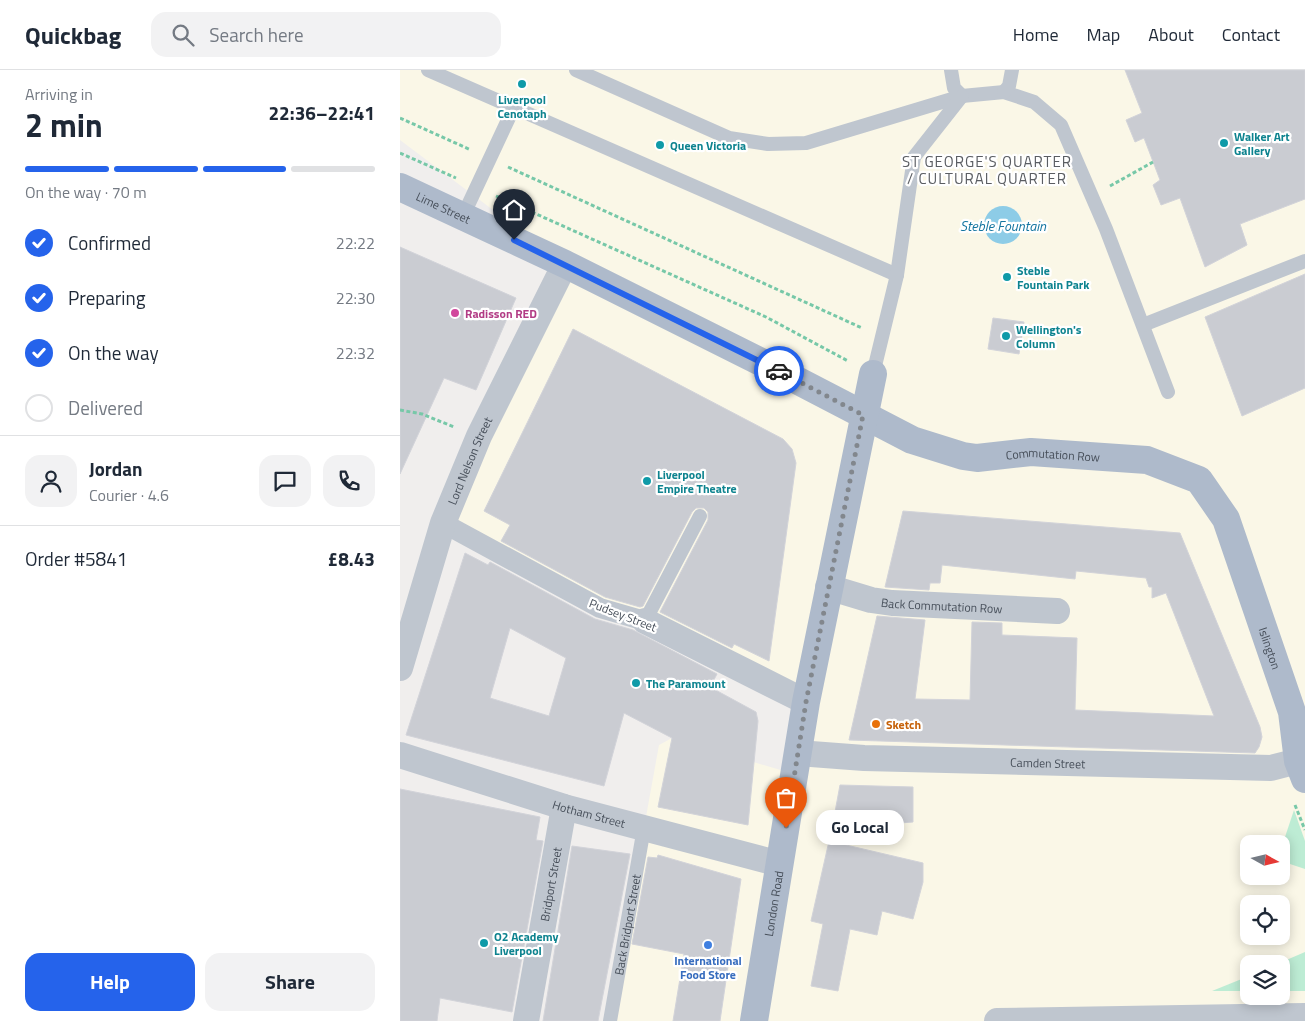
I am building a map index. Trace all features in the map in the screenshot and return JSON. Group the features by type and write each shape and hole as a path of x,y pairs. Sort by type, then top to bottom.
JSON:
{"main road":[{"name":"Lime Street","path":"400,187 565,264 863,415"},
{"name":"London Road","path":"754,1021 806,702 863,415 873,374"},
{"name":"Commutation Row","path":"863,415 912,440 963,456 977,458 1030,452 1148,460 1199,480 1226,519"},
{"name":"Islington","path":"1226,519 1299,718 1302,770"}],"street":[{"name":"Lord Nelson Street","path":"400,668 409,612 443,522 479,436 565,264"},
{"name":"Pudsey Street","path":"443,522 600,608 645,621 806,702"},
{"name":"Back Commutation Row","path":"828,587 872,600 1057,611"},
{"name":"Camden Street","path":"798,753 864,758 1302,770"},
{"name":"Hotham Street","path":"400,755 564,807 780,864"},
{"name":"Bridport Street","path":"526,1021 564,807"},
{"path":"997,1021 1305,1016"}],"lane":[{"path":"428,70 898,274"},
{"path":"576,70 729,138 768,144 806,143 962,96 1004,92 1034,102 1061,125 1143,324 1168,392"},
{"path":"951,70 954,88 962,96"},
{"path":"1004,92 1009,86 1012,70"},
{"path":"873,374 898,274 914,157 962,96"},
{"path":"464,216 514,107"},
{"path":"1143,324 1305,261"},
{"path":"645,621 700,516"},
{"name":"Back Bridport Street","path":"610,1021 644,828"}],"path":[{"path":"400,118 883,337"},
{"path":"400,153 766,317 873,374"},
{"path":"1091,196 1153,162"},
{"path":"400,410 422,414 479,436"},
{"path":"1295,803 1303,820 1305,830"}],"shaded area":[{"path":"400,70 1305,70 1305,1021 609,1021 659,745 672,738 794,774 806,702 443,523 565,264 400,140"}],"green space":[{"path":"1294,810 1305,841 1305,869 1290,864 1290,835 1286,835"},
{"path":"1305,952 1305,991 1290,991 1290,958"},
{"path":"1240,980 1240,991 1212,991"}],"water":[{"name":"Steble Fountain","path":"1003,206 1016,212 1022,225 1016,238 1003,244 990,238 984,225 990,212"}],"building":[{"path":"1125,70 1305,70 1305,199 1240,224 1247,245 1205,267 1180,198 1161,205 1153,185 1160,180 1144,138 1135,142 1126,120 1142,113"},
{"name":"Radisson RED","path":"400,247 516,298 476,390 444,378 400,474"},
{"path":"1305,274 1305,388 1242,416 1205,317"},
{"name":"Wellington's Column","path":"993,318 1024,322 1019,354 988,349"},
{"name":"Liverpool Empire Theatre","path":"573,329 783,439 792,449 796,463 769,661 734,644 732,648 660,612 708,520 708,512 704,508 696,508 692,512 643,606 640,607 605,597 501,541 510,525 484,511"},
{"path":"903,511 1180,533 1260,727 1262,737 1255,753 849,740 877,616 925,620 915,699 970,700 972,622 1002,623 1002,635 1077,638 1075,710 1214,716 1166,593 1152,598 1152,587 1149,587 1146,578 1076,571 1075,579 942,565 940,583 930,583 929,590 885,587"},
{"name":"The Paramount","path":"465,553 488,565 490,562 595,619 633,630 717,674 710,687 756,712 758,721 748,825 658,807 672,738 624,713 604,786 406,735","holes":["510,628 566,658 549,716 490,698"]},
{"path":"840,785 913,787 913,822 832,828"},
{"path":"400,789 540,817 536,840 543,841 512,1012 440,998 437,1021 400,1021"},
{"path":"829,841 923,863 923,882 913,919 882,911 877,935 850,929 838,991 811,986 823,924 811,921"},
{"path":"572,846 630,854 598,1021 543,1021"},
{"path":"658,855 741,879 720,1021 673,1021 684,954 632,944 648,857 657,858"}],"way so far":[{"path":"779,371 863,415 806,702 786,828"}],"place":[{"name":"Liverpool Cenotaph","path":"522,84"},
{"name":"Walker Art Gallery","path":"1224,143"},
{"name":"Queen Victoria","path":"660,145"},
{"name":"Steble Fountain Park","path":"1007,277"},
{"name":"Radisson RED","path":"455,313"},
{"name":"Wellington's Column","path":"1006,336"},
{"name":"Liverpool Empire Theatre","path":"647,481"},
{"name":"The Paramount","path":"636,683"},
{"name":"Sketch","path":"876,724"},
{"name":"Go Local","path":"786,828"},
{"name":"O2 Academy Liverpool","path":"484,943"},
{"name":"International Food Store","path":"708,945"}],"district":[{"name":"ST GEORGE'S QUARTER / CULTURAL QUARTER","path":"987,170"}],"route":[{"path":"514,240 779,371"}]}
